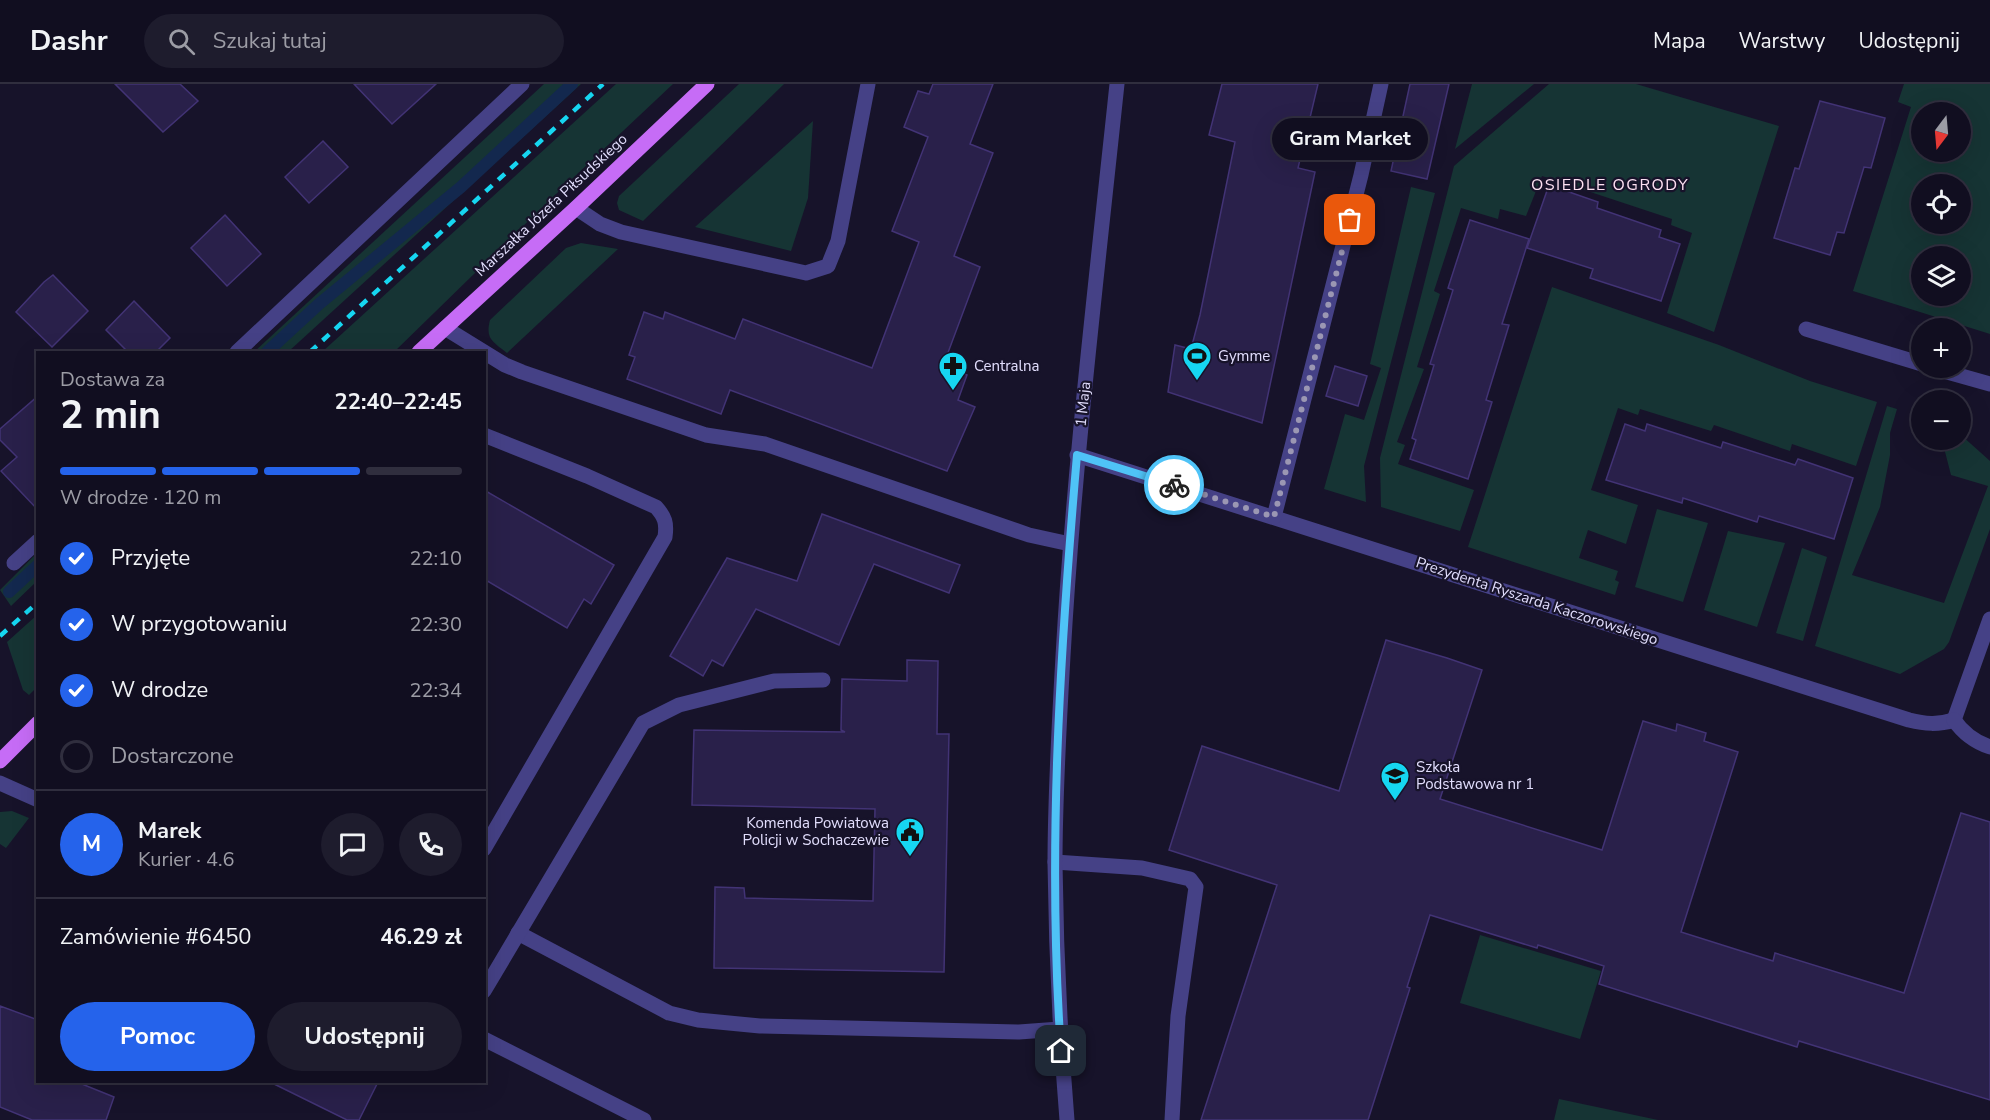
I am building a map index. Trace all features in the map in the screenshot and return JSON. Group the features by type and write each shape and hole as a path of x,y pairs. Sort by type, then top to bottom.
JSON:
{"main road":[{"name":"Marszałka Józefa Piłsudskiego","path":"420,351 707,84"},
{"path":"0,761 36,725"}],"street":[{"path":"238,351 522,84"},
{"path":"576,208 600,224 644,238 806,273 828,266 838,241 868,84"},
{"name":"1 Maja","path":"1067,1120 1060,1029 1055,862 1060,704 1077,455 1117,84"},
{"path":"1274,517 1361,175 1380,84"},
{"path":"445,328 482,351"},
{"path":"1806,329 1911,361"},
{"path":"486,353 505,365 706,435 765,444 1029,535 1070,544"},
{"path":"1969,378 1990,384"},
{"path":"486,436 656,507 663,514 667,524 665,537 486,846"},
{"name":"Prezydenta Ryszarda Kaczorowskiego","path":"1077,455 1892,715 1927,725 1943,724 1954,720"},
{"path":"14,563 36,543"},
{"path":"1990,619 1954,720 1960,729 1990,747"},
{"path":"486,989 643,723 679,705 774,681 824,680"},
{"path":"0,783 36,799"},
{"path":"1055,862 1149,869 1190,879 1196,887 1178,1016 1172,1120"},
{"path":"518,933 669,1013 698,1020 760,1026 1019,1032 1060,1029"},
{"path":"486,1040 644,1120"}],"green space":[{"path":"544,84 581,84 289,351 255,351"},
{"path":"616,84 673,84 395,351 323,351"},
{"path":"739,84 784,84 643,221 619,210 617,203 619,196"},
{"path":"1472,84 1534,84 1455,149"},
{"path":"1549,84 1636,84 1779,126 1714,332 1667,313 1692,233 1671,225 1672,219 1542,176 1526,216 1500,209 1498,219 1461,208 1434,291 1440,294 1417,367 1424,369 1397,442 1405,445 1398,464 1474,490 1460,531 1381,507 1380,458 1454,166"},
{"path":"1904,84 1990,84 1990,334 1971,328 1971,318 1939,318 1853,291 1911,107 1898,102"},
{"path":"813,121 808,198 791,251 695,227"},
{"path":"1411,187 1435,193 1364,466 1366,502 1324,489 1345,414 1364,420 1381,368 1370,364"},
{"path":"581,243 618,249 507,353 491,340 490,320 566,248"},
{"path":"1552,287 1719,345 1810,381 1877,402 1856,466 1792,444 1790,451 1714,425 1711,431 1640,409 1638,415 1618,408 1591,490 1638,505 1626,544 1588,530 1579,558 1618,571 1615,580 1619,582 1615,595 1468,547"},
{"path":"1887,406 1897,409 1890,433 1890,455 1880,507 1852,575 1944,603 1988,486 1951,475 1945,450 1971,450 1971,444 1990,461 1990,529 1949,642 1944,649 1900,674 1815,646"},
{"path":"1657,509 1708,523 1683,602 1635,587"},
{"path":"1728,531 1785,543 1757,627 1704,610"},
{"path":"1802,548 1827,557 1803,641 1776,633"},
{"path":"36,554 36,582 11,606 0,590"},
{"path":"36,616 36,688 29,695 23,690 7,642"},
{"path":"12,811 29,818 6,848 0,844 0,812"},
{"path":"1480,935 1601,971 1580,1039 1460,1003"},
{"path":"1559,1099 1658,1120 1554,1120"}],"building":[{"path":"115,84 180,84 198,101 163,132"},
{"path":"354,84 436,84 392,124"},
{"path":"933,84 993,84 970,144 993,153 954,256 980,267 943,366 967,375 958,400 975,407 947,471 730,390 721,414 627,379 635,357 629,355 644,312 663,319 665,312 735,339 743,319 872,368 919,242 892,231 928,137 904,127 918,91 929,94"},
{"path":"1222,84 1318,84 1298,168 1315,172 1262,423 1168,392 1175,345 1191,349 1235,142 1209,135"},
{"path":"1410,84 1449,84 1427,179 1391,171"},
{"path":"1820,101 1885,118 1871,168 1864,167 1844,233 1837,232 1830,255 1774,238 1795,168 1799,169"},
{"path":"323,141 348,167 309,203 285,177"},
{"path":"1549,185 1598,202 1597,208 1661,230 1659,237 1680,244 1661,301 1590,278 1593,269 1527,248"},
{"path":"225,215 261,254 227,286 191,248"},
{"path":"1470,220 1529,239 1502,324 1509,325 1486,400 1492,402 1468,479 1410,459 1416,440 1412,438 1434,365 1430,364 1453,290 1448,288"},
{"path":"53,275 88,311 52,347 16,312"},
{"path":"134,301 170,338 157,351 127,351 106,330"},
{"path":"1335,366 1367,376 1358,406 1326,396"},
{"path":"36,398 36,508 1,471 17,457 0,440 0,429"},
{"path":"1625,424 1645,431 1647,424 1721,448 1723,442 1795,465 1798,459 1853,478 1834,539 1759,516 1757,522 1683,498 1682,503 1606,480"},
{"path":"486,491 614,565 591,604 584,599 567,628 486,580"},
{"path":"822,514 960,565 949,593 874,564 839,645 756,609 723,666 712,660 703,676 670,656 727,558 797,581"},
{"path":"1386,640 1482,670 1440,799 1602,850 1643,721 1676,731 1677,724 1706,733 1704,741 1738,752 1681,932 1773,961 1775,953 1904,993 1961,813 1990,822 1990,1100 1799,1041 1797,1047 1599,984 1604,966 1430,915 1407,987 1410,988 1368,1120 1201,1120 1277,885 1169,850 1202,746 1339,791"},
{"name":"Komenda Powiatowa Policji w Sochaczewie","path":"907,660 938,661 937,734 949,734 944,972 714,968 715,887 744,888 745,898 873,901 875,809 692,805 694,730 845,732 841,730 842,679 907,681"},
{"path":"0,1006 36,1019 36,1083 79,1083 114,1097 106,1120 32,1120 0,1107"},
{"path":"272,1083 378,1083 359,1120 347,1120"}],"waterway":[{"path":"268,351 319,304 461,187 572,84"},
{"path":"9,592 36,567"}],"railway":[{"path":"311,351 603,84"},
{"path":"0,636 36,604"}],"way so far":[{"path":"1174,485 1274,517 1350,220"}],"place":[{"name":"Gram Market","path":"1350,220"},
{"name":"Gymme","path":"1197,382"},
{"name":"Centralna","path":"953,392"},
{"name":"Szkoła Podstawowa nr 1","path":"1395,802"},
{"name":"Komenda Powiatowa Policji w Sochaczewie","path":"910,858"}],"district":[{"name":"OSIEDLE OGRODY","path":"1610,184"}],"route":[{"path":"1061,1051 1055,862 1060,704 1077,455 1174,485"}]}
